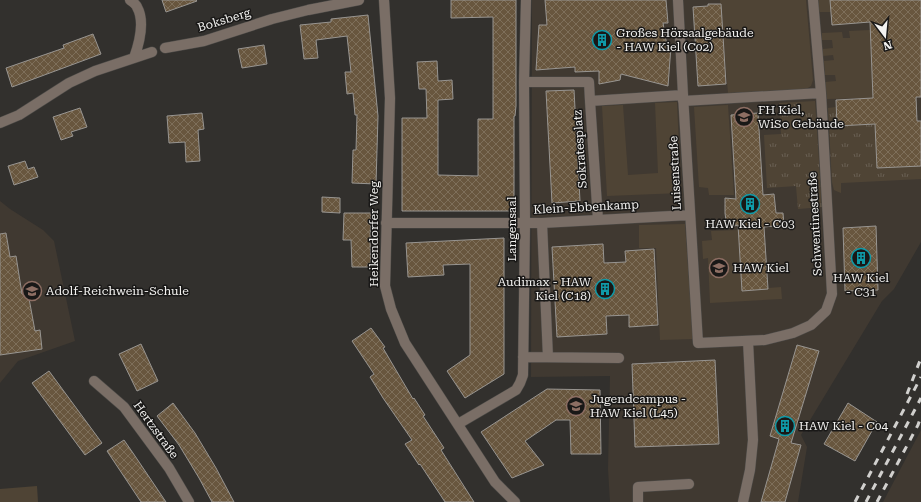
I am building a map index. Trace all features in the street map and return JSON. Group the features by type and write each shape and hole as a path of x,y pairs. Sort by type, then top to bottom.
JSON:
{"street":[{"path":"130,0 136,6 140,14 141,25 139,44 134,58"},
{"name":"Boksberg","path":"165,48 204,41 272,19 359,0"},
{"name":"Heikendorfer Weg","path":"384,0 390,98 385,286 391,309 405,343 495,482 515,502"},
{"name":"Langensaal","path":"458,424 516,390 523,375 525,223 524,82 526,0"},
{"name":"Luisenstraße","path":"678,0 698,343"},
{"name":"Schwentinestraße","path":"698,343 764,340 792,333 811,325 826,311 832,294 821,93 813,0"},
{"path":"0,123 20,115 69,83 95,71 152,52"},
{"name":"Sokratesplatz","path":"524,82 589,82 598,220"},
{"name":"Sokratesplatz","path":"590,101 821,93"},
{"name":"Klein-Ebbenkamp","path":"386,223 542,223 690,215"},
{"path":"542,223 548,357"},
{"path":"743,502 750,470 753,440 748,341"},
{"path":"523,357 619,358"},
{"name":"Hertzstraße","path":"94,381 124,407 169,468 189,502"},
{"path":"638,502 638,487 689,484"}],"shaded area":[{"name":"HAW Kiel","path":"532,0 921,0 921,242 894,289 882,301 801,435 807,447 798,502 610,502 608,469 610,376 531,377"},
{"name":"Adolf-Reichwein-Schule","path":"0,201 43,230 54,241 75,341 18,361 0,383"},
{"path":"921,430 921,502 883,502"}],"green space":[{"path":"720,0 806,0 813,80 811,86 806,89 728,93"},
{"path":"818,0 830,0 831,12 819,12"},
{"path":"870,30 873,98 827,99 825,82 836,81 835,75 825,75 824,61 834,60 833,55 823,56 823,49 833,48 832,40 822,40 822,33 842,32 843,38 850,38 849,31"},
{"path":"815,101 822,207 798,209 796,186 767,188 764,135 781,134 779,103"},
{"path":"677,102 681,193 607,196 602,106 623,105 628,175 658,173 655,103"},
{"path":"728,105 734,195 709,195 708,188 699,187 694,107"},
{"path":"836,107 837,126 875,124 877,167 921,166 921,179 841,183 841,193 834,190 832,182 828,108"},
{"path":"685,224 693,339 660,340 656,248 639,248 639,225"},
{"path":"738,230 742,291 781,287 782,299 710,303 708,258 703,259 702,241 712,240 711,231"},
{"path":"37,486 38,502 0,502 0,489"}],"building":[{"path":"162,0 196,0 197,1 166,12"},
{"path":"451,0 516,0 514,211 402,211 402,118 427,118 426,89 419,89 417,62 437,61 438,81 452,80 453,99 438,100 438,175 478,176 478,119 493,119 493,17 451,18"},
{"name":"Großes Hörsaalgebäude - HAW Kiel (C02)","path":"545,0 666,0 668,23 663,23 667,46 671,46 668,86 621,74 620,80 599,84 599,71 575,72 575,67 536,70 539,25 547,25"},
{"path":"830,0 921,0 921,97 916,97 917,121 921,121 921,166 877,168 875,124 837,126 836,100 873,98 870,22 832,25"},
{"path":"708,4 721,4 726,84 698,86 693,7 708,6"},
{"path":"368,15 378,116 376,184 352,183 353,150 356,150 357,115 355,115 353,93 347,94 345,72 351,72 347,36 316,40 318,58 304,59 300,25 331,22 331,19"},
{"path":"93,34 101,54 12,87 6,68 64,48 63,45"},
{"path":"264,45 267,64 242,68 238,49"},
{"path":"574,90 580,201 552,203 546,91"},
{"path":"80,108 87,127 71,132 73,136 61,140 53,117"},
{"path":"202,113 204,129 198,130 200,161 186,162 185,142 169,143 167,116"},
{"name":"HAW Kiel - C03","path":"758,113 763,195 774,194 776,213 783,213 784,225 764,227 768,289 742,291 738,225 727,228 725,213 725,198 736,199 731,115"},
{"path":"25,161 28,169 34,167 38,177 14,185 8,166"},
{"path":"322,197 340,198 340,213 322,212"},
{"path":"344,213 371,213 371,267 352,267 351,240 343,240"},
{"name":"HAW Kiel - C31","path":"876,226 878,290 845,291 843,228"},
{"path":"6,233 10,257 16,256 22,294 28,293 35,331 40,330 42,349 0,355 0,234"},
{"path":"504,238 504,374 465,398 447,371 470,355 470,264 443,265 444,275 408,277 406,243"},
{"name":"Audimax - HAW Kiel (C18)","path":"603,244 604,263 626,262 625,251 654,249 658,325 629,327 629,315 606,316 607,334 557,337 552,247"},
{"path":"371,328 385,347 383,348 413,399 414,398 425,415 423,416 444,448 441,450 474,502 445,502 405,444 412,440 370,377 374,374 352,341"},
{"path":"141,344 158,381 137,391 119,354"},
{"name":"HAW Kiel - C04","path":"797,345 819,351 791,443 801,445 785,502 761,502 779,439 770,436"},
{"path":"715,360 719,444 635,447 632,364"},
{"path":"49,371 102,443 85,455 32,383"},
{"path":"547,389 600,390 601,454 571,454 570,420 556,420 525,441 544,465 512,478 481,432"},
{"path":"173,403 195,433 234,502 212,502 179,445 157,416"},
{"path":"848,403 877,422 855,461 824,444"},
{"path":"124,440 166,502 141,502 107,451"}],"railway":[{"path":"907,394 921,358"},
{"path":"855,502 921,377"},
{"path":"866,502 921,398"},
{"path":"877,502 918,425 921,416"}],"place":[{"name":"Großes Hörsaalgebäude - HAW Kiel (C02)","path":"602,40"},
{"name":"FH Kiel, WiSo Gebäude","path":"744,117"},
{"name":"HAW Kiel - C03","path":"750,204"},
{"name":"HAW Kiel - C31","path":"861,258"},
{"name":"HAW Kiel","path":"719,268"},
{"name":"Audimax - HAW Kiel (C18)","path":"605,289"},
{"name":"Adolf-Reichwein-Schule","path":"32,291"},
{"name":"Jugendcampus - HAW Kiel (L45)","path":"576,406"},
{"name":"HAW Kiel - C04","path":"785,426"}]}
